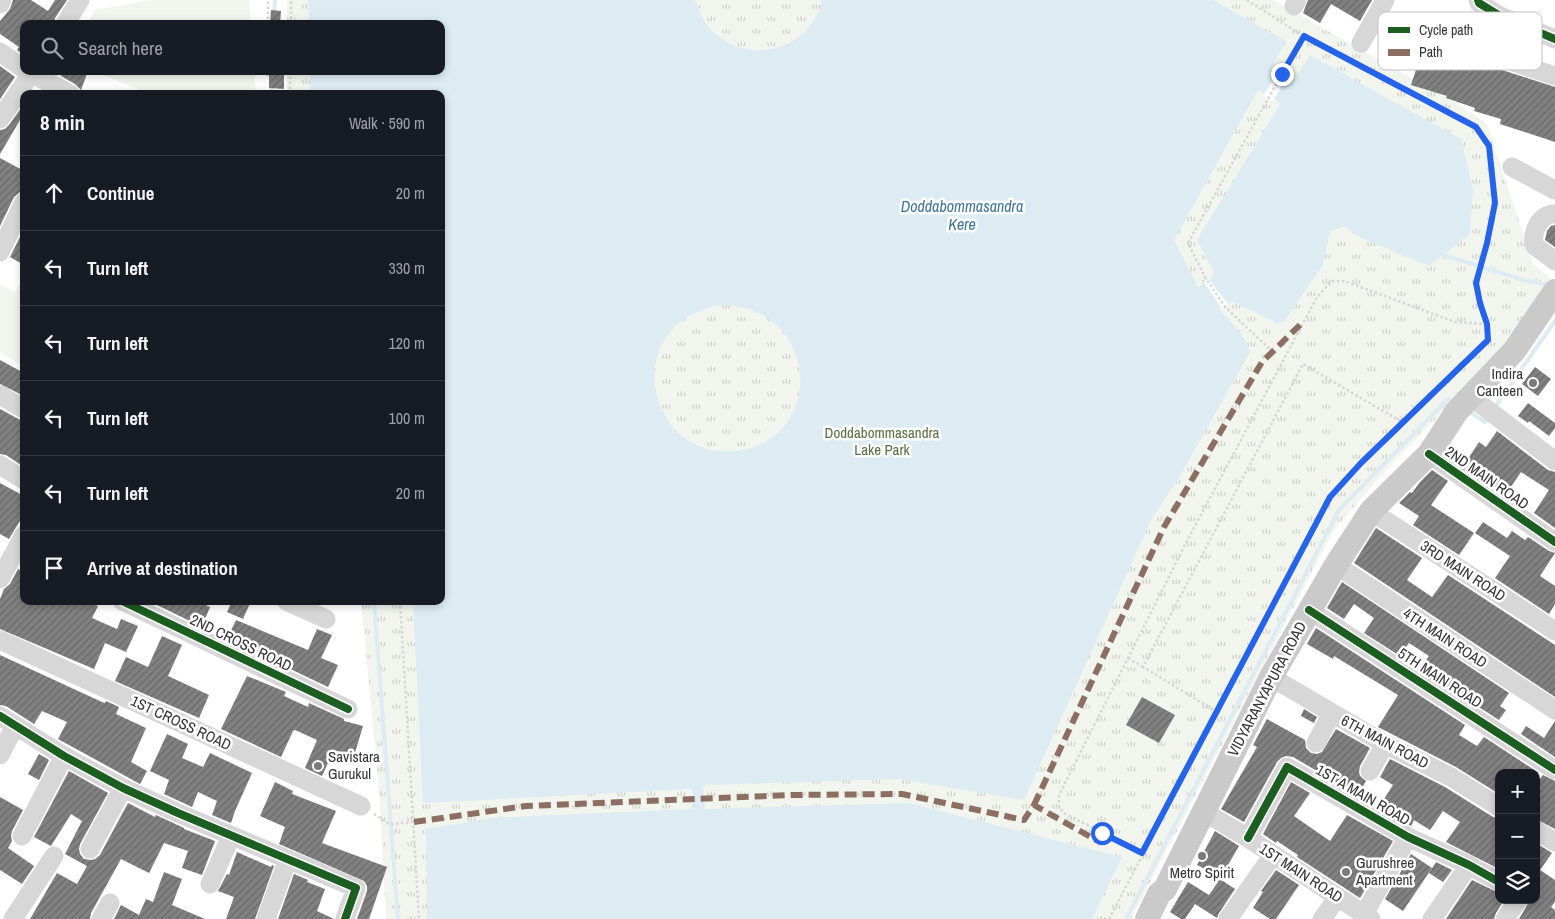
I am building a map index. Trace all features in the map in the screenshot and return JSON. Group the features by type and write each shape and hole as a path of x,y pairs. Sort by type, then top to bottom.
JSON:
{"main road":[{"name":"VIDYARANYAPURA ROAD","path":"1147,919 1159,894 1165,889 1271,677 1336,565 1371,511 1429,454 1456,411 1484,407 1514,351 1553,298"},
{"name":"VIDYARANYAPURA ROAD","path":"1156,919 1166,898 1165,889"}],"street":[{"path":"0,4 2,0"},
{"path":"68,20 80,0"},
{"path":"1378,12 1385,0"},
{"path":"1478,0 1479,3 1494,12"},
{"path":"1361,43 1378,13"},
{"path":"1542,34 1555,39"},
{"path":"0,52 20,66"},
{"path":"1537,70 1555,76"},
{"path":"0,119 27,75"},
{"path":"35,75 63,90"},
{"path":"1512,167 1555,190"},
{"path":"0,252 20,210"},
{"path":"1555,214 1546,215 1542,219 1533,239 1535,246 1555,261"},
{"path":"0,396 20,407"},
{"path":"1484,407 1552,453"},
{"name":"2ND MAIN ROAD","path":"1429,454 1555,542"},
{"path":"0,465 20,478"},
{"name":"3RD MAIN ROAD","path":"1371,511 1555,630"},
{"path":"0,579 16,545"},
{"name":"4TH MAIN ROAD","path":"1336,565 1555,710"},
{"name":"2ND CROSS ROAD","path":"130,605 348,709"},
{"path":"295,605 326,619"},
{"name":"5TH MAIN ROAD","path":"1309,610 1555,770"},
{"name":"1ST CROSS ROAD","path":"0,640 361,806"},
{"name":"6TH MAIN ROAD","path":"1271,677 1385,744 1451,776 1495,804"},
{"path":"1316,743 1332,713"},
{"path":"0,755 8,721 64,756 123,788 231,836 356,888 345,919"},
{"path":"1370,771 1385,744"},
{"path":"22,836 64,756"},
{"name":"1ST A MAIN ROAD","path":"1248,838 1287,767 1408,837 1469,865 1495,880"},
{"path":"90,849 123,788"},
{"name":"1ST MAIN ROAD","path":"1204,812 1248,838 1368,916"},
{"path":"1540,833 1555,842"},
{"path":"210,884 231,836"},
{"path":"1368,916 1408,837"},
{"path":"1228,919 1272,854"},
{"path":"17,918 54,856"},
{"path":"266,919 288,859"},
{"path":"1432,919 1469,865"},
{"path":"1322,919 1338,897"},
{"path":"1505,919 1515,904"}],"path":[{"path":"268,0 268,20"},
{"path":"291,0 291,20"},
{"path":"1109,919 1330,497 1361,463 1488,340 1487,324 1476,283 1495,203 1489,146 1476,127 1304,36 1247,0"},
{"path":"1272,352 1226,308 1206,279 1188,243 1304,36"},
{"path":"290,75 290,90"},
{"path":"1142,853 1064,813 1058,807 1059,795 1187,541 1317,297 1332,281 1344,282 1455,322 1487,324"},
{"path":"1143,667 1303,364 1403,422"},
{"path":"400,605 420,919"},
{"path":"1128,658 1216,712"},
{"path":"361,806 389,824 414,822"}],"green space":[{"path":"152,0 249,0 251,20 90,20 95,10"},
{"name":"Doddabommasandra Kere","path":"287,0 1273,0 1378,59 1378,70 1397,70 1461,106 1487,124 1533,264 1554,281 1487,365 1378,479 1334,530 1131,919 386,919 379,789 361,605 445,605 445,90 287,90 287,75 445,75 445,20 287,20"},
{"path":"103,75 254,75 256,90 141,90"},
{"path":"0,284 15,292 20,285 20,364 0,352"}],"water":[{"name":"Doddabommasandra Kere","path":"308,0 695,0 705,21 721,38 736,46 751,50 767,50 782,46 796,39 808,29 817,16 822,0 1213,0 1286,41 1271,69 1293,81 1310,55 1461,139 1473,189 1470,234 1429,266 1361,238 1344,226 1330,231 1323,265 1285,320 1278,324 1232,301 1221,308 1221,311 1241,333 1250,352 1177,481 1152,518 1024,800 899,779 703,785 705,809 909,803 1122,857 1092,919 427,919 426,829 491,818 693,809 692,789 423,803 413,605 445,605 445,90 310,90 310,75 445,75 445,20 309,20","holes":["1258,90 1281,103 1197,240 1214,272 1209,281 1198,287 1174,240","721,305 754,311 778,327 794,349 800,374 798,400 786,424 766,442 736,451 705,448 681,435 664,414 655,388 656,361 667,336 688,317"]}],"pier":[{"path":"1278,71 1288,76 1273,101 1263,96"},
{"path":"1208,279 1228,304 1222,309 1204,282"}],"building":[{"path":"13,0 31,0 48,11 55,0 67,0 55,20 20,20 20,52 17,50 19,47 0,34 0,21 10,9"},
{"path":"1308,0 1372,0 1360,21 1331,4 1320,23 1303,13"},
{"path":"271,10 281,11 280,20 270,20"},
{"path":"0,66 15,77 0,99"},
{"path":"1416,70 1502,70 1555,87 1555,142 1500,124 1501,119 1474,111 1475,108 1446,98 1447,96 1411,85"},
{"path":"61,75 87,75 81,90"},
{"path":"269,75 284,75 284,89 269,88"},
{"path":"20,110 20,120 0,154 0,130 5,129"},
{"path":"0,158 20,169 20,192 14,197 0,226"},
{"path":"1555,225 1555,247 1545,240 1547,231 1551,226"},
{"path":"20,237 20,263 10,257"},
{"path":"0,360 20,371 20,394 0,384"},
{"path":"1535,367 1551,379 1538,396 1522,384"},
{"path":"1528,403 1555,423 1555,428 1549,436 1529,421 1528,423 1518,416"},
{"path":"0,409 20,420 20,464 6,455 0,454"},
{"path":"1497,431 1548,470 1555,472 1555,528 1534,513 1549,490 1521,472 1506,494 1464,465 1479,442 1486,447"},
{"path":"1450,449 1465,460 1462,464 1447,453"},
{"path":"1432,470 1448,481 1431,505 1474,533 1459,555 1413,525 1419,516 1399,503 1410,492 1412,493"},
{"path":"0,483 20,494 20,521 9,539 0,534"},
{"path":"1483,522 1507,538 1512,531 1525,540 1528,537 1555,553 1540,576 1555,586 1555,604 1549,614 1495,578 1510,556 1475,533"},
{"path":"1376,528 1422,558 1407,580 1432,597 1448,575 1555,645 1555,697 1354,563"},
{"path":"18,569 20,570 20,605 96,605 98,606 92,618 117,629 121,619 138,626 126,652 105,643 94,669 0,629 0,599 4,589 10,584"},
{"path":"1342,582 1509,693 1500,706 1506,710 1499,720 1420,669 1429,656 1409,643 1400,656 1364,633 1374,618 1354,604 1344,619 1327,608"},
{"path":"157,605 206,605 210,607 202,627"},
{"path":"230,605 249,605 243,619 227,612"},
{"path":"236,620 308,650 317,629 332,635 321,658 338,665 328,687 227,639"},
{"path":"1316,628 1465,725 1459,735 1477,746 1484,737 1533,769 1495,769 1495,791 1456,767 1378,727 1398,695 1334,656 1333,659 1307,644"},
{"path":"162,636 182,645 168,676 209,695 199,718 115,681 126,657 148,667"},
{"path":"0,655 102,702 105,703 106,701 119,707 116,714 146,728 131,762 147,771 140,784 58,739 67,722 42,711 34,724 6,706 0,705"},
{"path":"247,676 286,692 284,696 308,707 309,703 344,719 344,721 363,726 354,756 334,750 322,776 305,768 317,740 295,730 281,757 221,729"},
{"path":"1142,697 1175,715 1159,743 1126,725"},
{"path":"1304,709 1317,717 1314,723 1301,716"},
{"path":"1267,719 1305,740 1306,748 1311,753 1317,754 1322,752 1336,729 1370,748 1360,766 1360,776 1366,781 1358,795 1293,757 1286,756 1277,762 1244,822 1221,809 1257,747 1253,745"},
{"path":"1555,721 1555,757 1521,734 1526,726 1544,738"},
{"path":"167,734 188,744 182,758 203,767 210,753 252,773 231,823 212,815 217,801 198,792 192,807 164,794 169,780 150,771"},
{"path":"39,754 49,760 39,780 28,774"},
{"path":"1390,759 1445,787 1495,817 1495,867 1446,842 1460,822 1443,811 1430,830 1414,820 1411,826 1379,807 1393,785 1380,777"},
{"path":"69,771 108,793 80,844 80,854 84,859 95,859 100,855 128,803 155,817 156,815 184,829 215,841 202,875 182,868 188,851 164,843 149,873 121,859 91,913 90,919 30,919 57,873 77,884 87,866 65,854 82,821 71,814 51,846 34,837"},
{"path":"1543,775 1555,781 1555,829 1540,821 1540,779"},
{"path":"275,782 293,791 292,794 336,811 322,843 387,867 369,919 357,919 367,891 364,881 279,844 285,827 260,816"},
{"path":"1291,782 1310,793 1294,816 1330,841 1347,815 1393,841 1360,898 1297,857 1298,855 1277,841 1276,843 1263,834"},
{"path":"0,797 23,810 12,831 12,841 8,848 34,866 22,884 0,870"},
{"path":"1215,831 1239,846 1221,877 1197,865"},
{"path":"1540,846 1552,853 1540,870"},
{"path":"237,852 271,867 272,865 274,866 255,919 226,919 234,897 218,891 227,874 229,875"},
{"path":"1411,854 1432,868 1403,911 1385,899"},
{"path":"1436,862 1452,870 1443,882 1429,873"},
{"path":"1276,870 1299,885 1276,919 1270,919 1253,908 1263,892 1261,891"},
{"path":"1540,870 1555,880 1555,902 1551,907 1555,910 1555,919 1519,919 1528,904 1540,904"},
{"path":"164,872 182,879 172,905 205,919 114,919 121,905 139,915 146,899 153,902"},
{"path":"294,874 308,880 307,882 325,889 317,911 334,919 278,919"},
{"path":"1220,879 1235,889 1217,918 1195,904 1185,919 1181,919 1170,912 1188,882 1209,895"},
{"path":"1472,880 1495,891 1495,904 1502,904 1494,919 1446,919"}],"waterway":[{"path":"274,14 275,0"},
{"path":"272,84 272,90"},
{"path":"1441,251 1444,255 1523,280 1548,285"},
{"path":"1495,407 1555,321"},
{"path":"1126,919 1339,510 1448,399 1451,401"},
{"path":"1471,413 1485,422 1488,417"},
{"path":"374,605 398,919"}],"marked path":[{"path":"1034,805 1164,527 1262,362 1304,321"},
{"path":"414,822 526,806 793,795 902,794 1024,820 1034,805 1096,840 1102,833"}],"cycle path":[{"path":"1478,0 1479,3 1494,12"},
{"path":"1542,34 1555,39"},
{"path":"1429,454 1555,542"},
{"path":"130,605 348,709"},
{"path":"1309,610 1555,770"},
{"path":"0,716 64,756 123,788 356,888 345,919"},
{"path":"1248,838 1287,767 1408,837 1469,865 1495,880"}],"place":[{"name":"Indira Canteen","path":"1533,383"},
{"name":"Savistara Gurukul","path":"318,766"},
{"name":"Metro Spirit","path":"1202,856"},
{"name":"Gurushree Apartment","path":"1346,872"}],"route":[{"path":"1102,833 1142,853 1330,497 1361,463 1488,340 1487,324 1476,283 1495,203 1489,146 1476,127 1304,36 1282,74"}],"park label":[{"name":"Doddabommasandra Lake Park","path":"882,442"}]}
